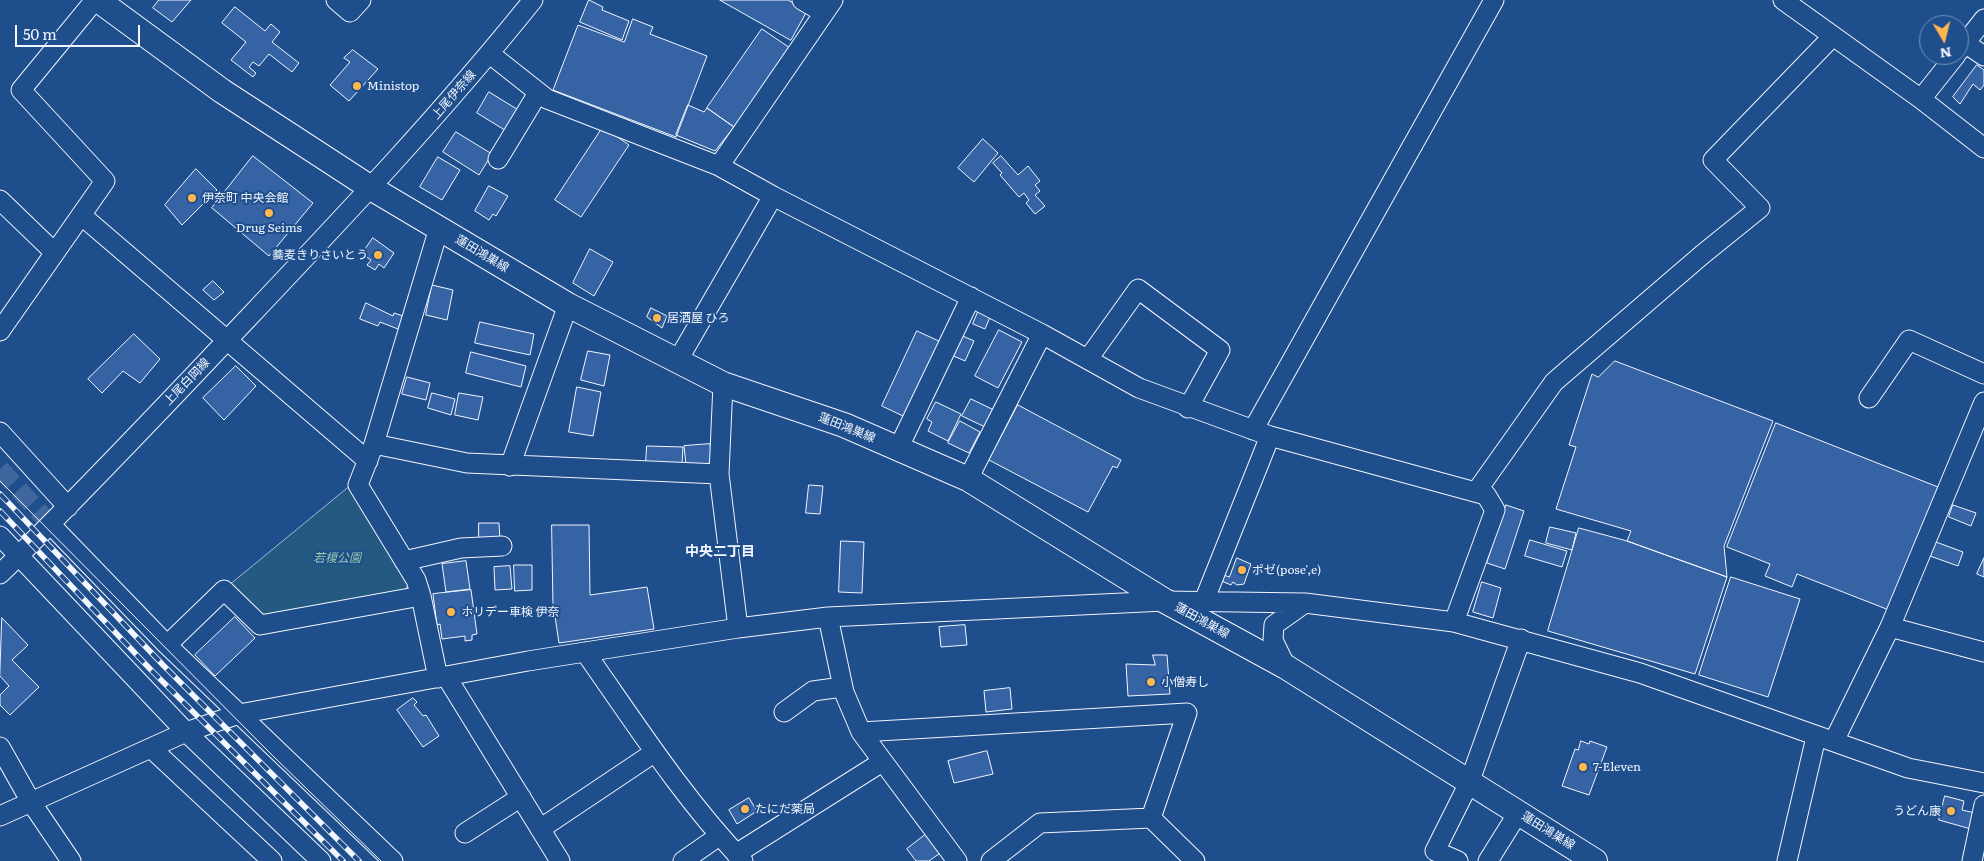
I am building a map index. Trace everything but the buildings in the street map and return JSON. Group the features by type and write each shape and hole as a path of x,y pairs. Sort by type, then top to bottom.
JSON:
{"main road":[{"name":"蓮田鴻巣線","path":"97,0 222,90 371,188 568,305 723,384 844,425 968,480 1165,601 1286,667 1595,861"}],"street":[{"path":"0,331 105,181 21,90 97,0"},
{"path":"336,0 350,12 360,0"},
{"name":"上尾伊奈線","path":"371,188 490,54 533,0"},
{"path":"719,166 829,6 802,0"},
{"path":"1204,601 1262,433 1494,0"},
{"path":"1783,0 1921,99 1984,148"},
{"path":"1969,38 1984,19"},
{"path":"1476,492 1554,382 1703,254 1760,208 1713,160 1833,36"},
{"path":"1969,52 1984,56"},
{"path":"490,54 547,99 719,166 1042,334 1139,388 1188,408 1262,433 1486,495 1495,510 1454,622"},
{"path":"1921,99 1948,65"},
{"path":"498,159 538,93"},
{"name":"上尾白岡線","path":"0,574 51,525 371,188"},
{"path":"678,360 774,196"},
{"path":"0,200 54,252"},
{"path":"81,215 227,340 371,452 510,466 719,474"},
{"path":"439,228 371,452 358,485 416,580 442,678 521,797 560,861"},
{"path":"1088,359 1138,289 1220,350 1188,408"},
{"path":"898,449 971,297"},
{"path":"510,466 568,305"},
{"path":"968,480 1042,334"},
{"path":"1869,398 1909,340 1984,374"},
{"path":"723,384 719,474 738,628"},
{"path":"1793,858 1825,739 1890,628 1984,402"},
{"path":"0,432 68,507"},
{"path":"51,525 238,714 393,861"},
{"path":"0,536 186,732 321,861"},
{"path":"404,561 461,548 502,546"},
{"path":"168,645 224,590 260,625 421,596"},
{"path":"0,816 186,732 238,714 585,652 738,628 828,617 1165,601 1305,604 1454,622 1640,673 1908,768 1984,783"},
{"path":"1286,667 1273,640 1274,625 1305,604"},
{"path":"828,617 842,687 861,732 957,861"},
{"path":"1890,628 1984,652"},
{"path":"1458,861 1435,851 1469,783 1521,639"},
{"path":"585,652 718,836 739,858 882,762"},
{"path":"784,712 813,691 842,687"},
{"path":"861,732 1187,713 1151,818"},
{"path":"0,747 31,802 71,861"},
{"path":"151,748 272,861"},
{"path":"540,829 656,752"},
{"path":"465,833 521,797"},
{"path":"1972,861 1984,804"},
{"path":"1488,861 1518,813"},
{"path":"991,861 1040,824 1151,818 1195,861"},
{"path":"683,861 718,836"}],"green space":[{"name":"若榎公園","path":"349,487 408,585 404,592 264,619 231,584"}],"tunnel":[{"path":"0,469 51,525"}],"tram line":[{"path":"0,481 271,754 381,861"}],"railway":[{"path":"0,494 163,665 359,861"},
{"path":"0,511 152,671 343,861"}],"place":[{"name":"Ministop","path":"357,86"},
{"name":"伊奈町 中央会館","path":"192,198"},
{"name":"Drug Seims","path":"269,213"},
{"name":"蕎麦きりさいとう","path":"378,255"},
{"name":"居酒屋 ひろ","path":"657,318"},
{"name":"ポゼ(pose',e)","path":"1242,570"},
{"name":"ホリデー車検 伊奈","path":"451,612"},
{"name":"小僧寿し","path":"1151,682"},
{"name":"7-Eleven","path":"1583,767"},
{"name":"たにだ薬局","path":"745,809"},
{"name":"うどん康","path":"1951,811"}],"district":[{"name":"中央二丁目","path":"720,552"}]}
